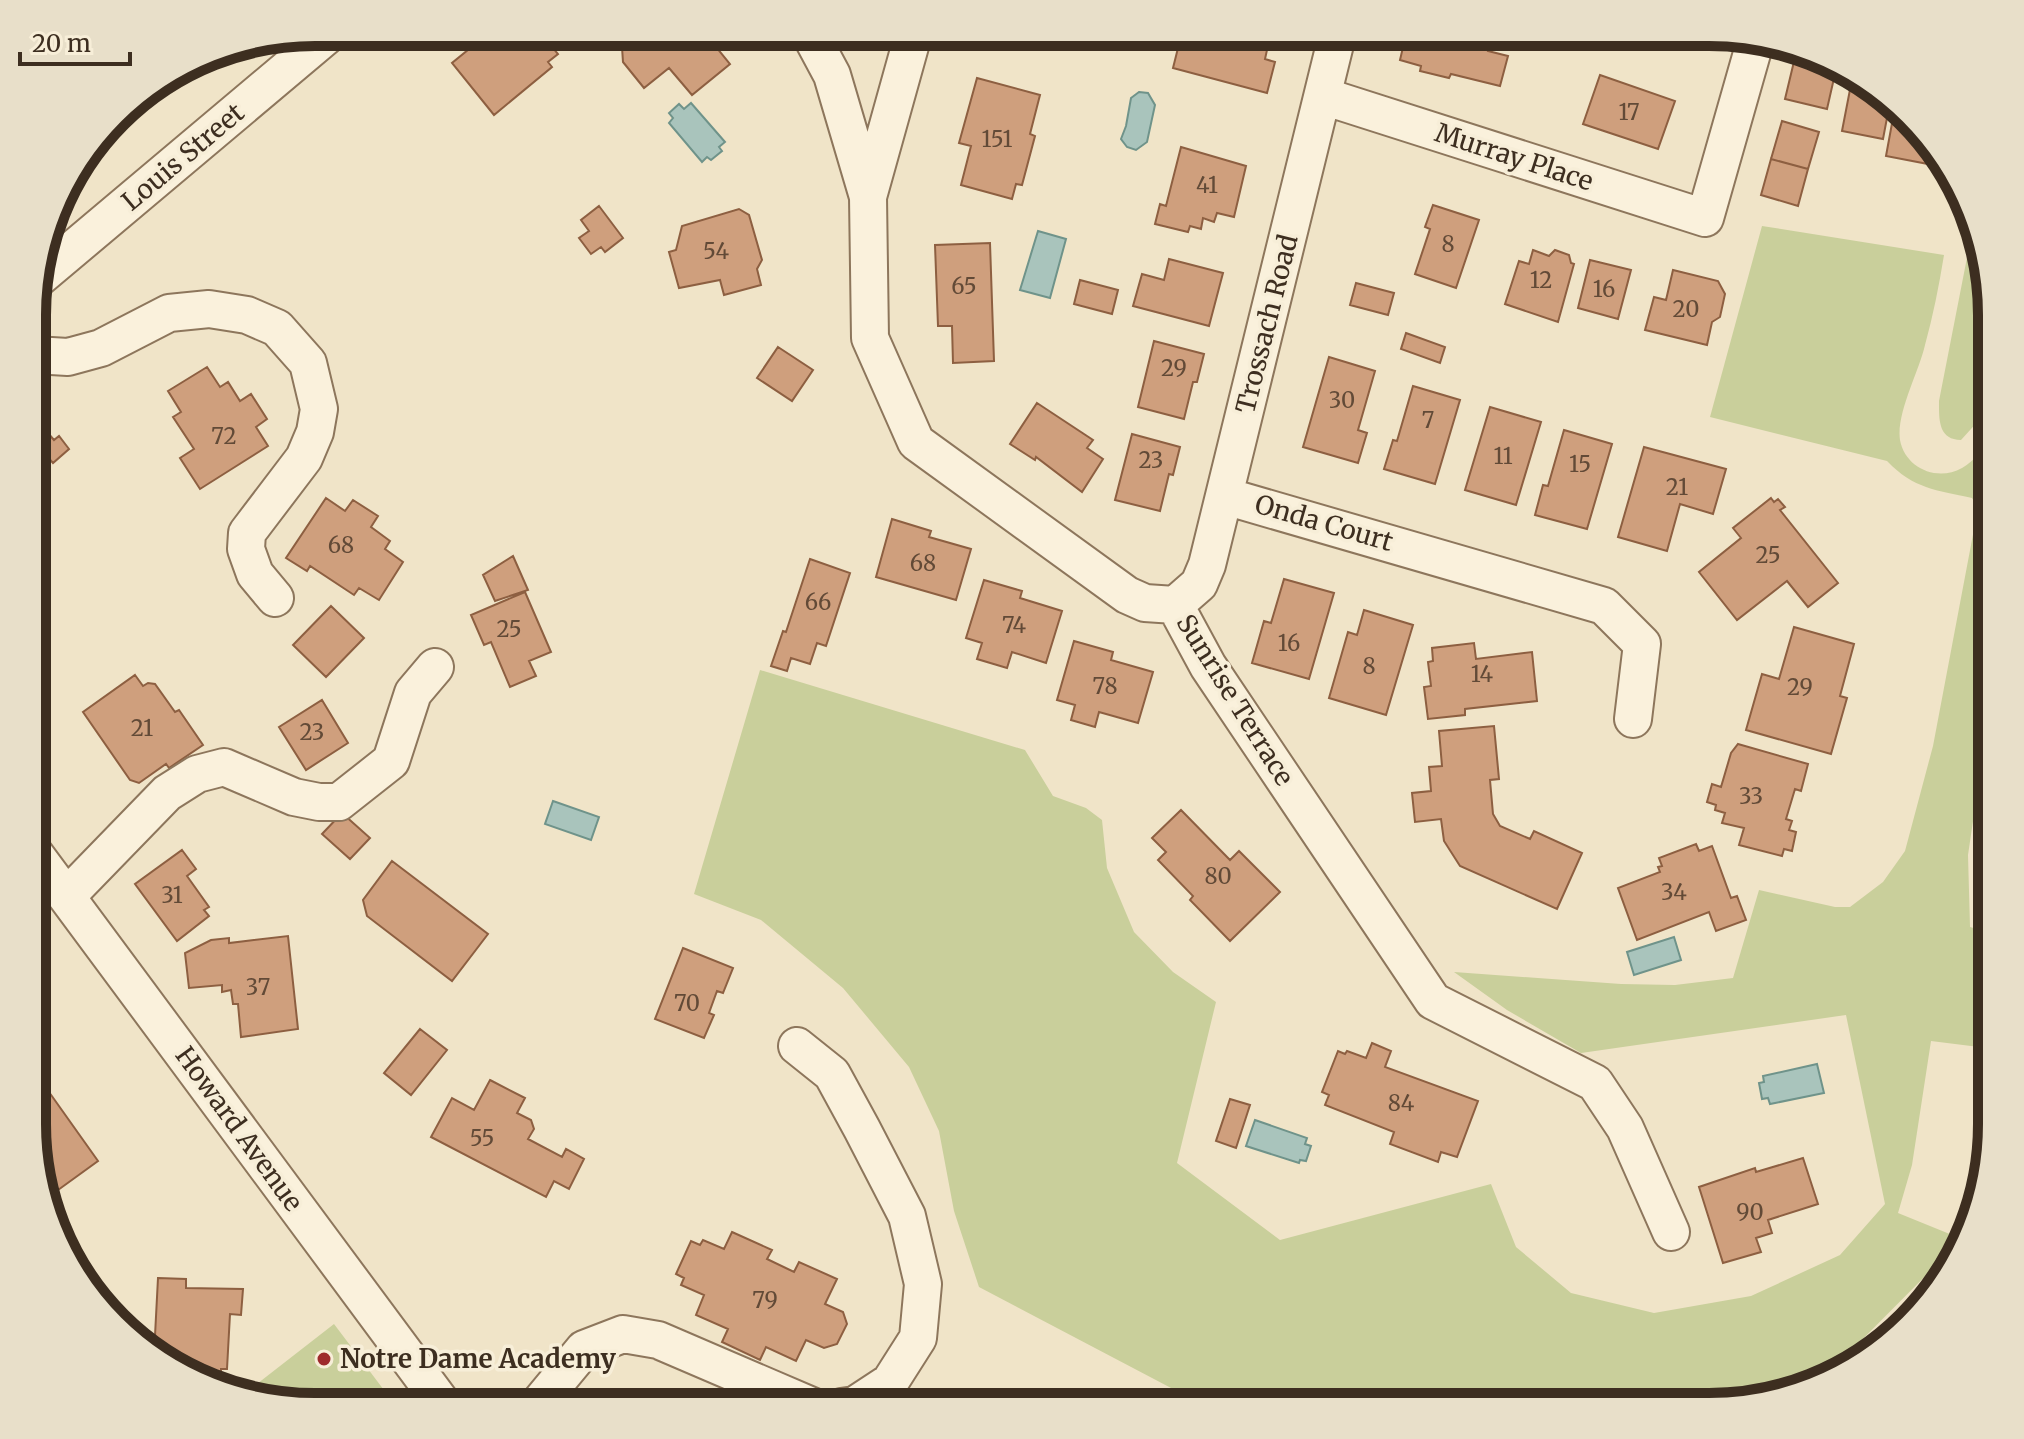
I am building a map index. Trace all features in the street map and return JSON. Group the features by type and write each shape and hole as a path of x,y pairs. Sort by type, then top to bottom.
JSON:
{"street":[{"name":"Louis Street","path":"50,268 313,47"},
{"name":"Sunrise Terrace","path":"817,47 832,75 868,197 870,338 916,442 1127,595 1145,603 1175,605 1208,666 1433,1001 1595,1083 1625,1128 1671,1232"},
{"path":"868,197 910,47"},
{"name":"Trossach Road","path":"1175,605 1192,591 1204,575 1334,47"},
{"name":"Murray Place","path":"1323,96 1705,218 1753,50"},
{"path":"46,356 68,357 101,348 169,313 209,309 247,315 277,328 308,363 319,409 315,432 304,458 247,533 246,549 255,574 275,598"},
{"name":"Onda Court","path":"1225,496 1424,551 1604,606 1642,644 1633,719"},
{"path":"67,896 167,793 197,774 224,767 294,797 339,802 391,761 413,693 435,667"},
{"name":"Howard Avenue","path":"47,870 434,1392"},
{"path":"797,1046 832,1074 862,1129 907,1216 923,1284 918,1338 890,1382 874,1392"},
{"path":"548,1392 584,1349 623,1334 658,1340 780,1392"}],"green space":[{"path":"1762,226 1944,255 1928,334 1901,418 1900,440 1903,450 1915,465 1933,473 1952,472 1977,456 1977,506 1972,498 1916,483 1887,461 1710,417"},
{"path":"1969,247 1977,298 1977,422 1961,440 1948,436 1941,427 1939,401"},
{"path":"1977,513 1977,794 1968,855 1970,927 1977,929 1977,1047 1931,1041 1912,1165 1898,1213 1953,1235 1940,1262 1848,1353 1812,1372 1778,1384 1744,1391 1180,1393 979,1287 954,1211 939,1131 909,1067 843,988 761,920 694,894 760,670 1025,750 1053,796 1086,808 1102,820 1107,868 1134,932 1173,972 1216,1002 1177,1163 1280,1240 1491,1184 1516,1247 1571,1293 1654,1313 1751,1296 1840,1255 1885,1204 1846,1015 1581,1053 1507,1010 1454,972 1621,984 1675,985 1733,978 1759,890 1835,907 1850,907 1883,882 1905,851 1933,746"},
{"name":"Notre Dame Academy","path":"334,1324 385,1392 298,1392 255,1386"}],"water":[{"path":"1139,92 1148,93 1155,105 1147,142 1136,150 1127,147 1121,139 1131,98"},
{"path":"691,103 725,142 719,147 722,151 711,160 707,157 702,162 669,123 673,118 669,113 679,104 684,109"},
{"path":"1038,231 1066,239 1050,298 1020,290"},
{"path":"553,801 599,817 591,840 545,824"},
{"path":"1674,937 1681,960 1634,975 1627,952"},
{"path":"1817,1064 1824,1093 1770,1104 1768,1098 1762,1099 1759,1083 1764,1082 1763,1076"},
{"path":"1255,1120 1307,1138 1305,1144 1311,1146 1306,1161 1300,1160 1299,1163 1246,1146"}],"building":[{"path":"472,47 552,47 558,54 548,62 552,67 494,115 452,63"},
{"path":"622,47 716,47 730,64 692,95 669,68 644,88 623,62"},
{"path":"1178,47 1268,47 1265,59 1275,62 1267,93 1173,68"},
{"path":"1403,47 1489,47 1488,51 1508,56 1500,86 1451,74 1449,78 1420,71 1421,66 1400,60"},
{"path":"1794,61 1834,78 1827,109 1785,99"},
{"path":"1600,75 1675,101 1658,149 1583,124"},
{"path":"977,78 1040,95 1030,134 1035,136 1022,185 1016,184 1012,199 961,185 971,146 959,143"},
{"path":"1850,87 1888,115 1883,139 1842,131"},
{"path":"1893,120 1929,161 1928,164 1886,156"},
{"path":"1782,121 1819,132 1808,169 1771,159"},
{"path":"1181,147 1246,166 1234,217 1217,213 1214,222 1203,218 1201,229 1190,226 1188,232 1155,224 1160,204 1166,206"},
{"path":"1771,159 1808,169 1798,206 1761,195"},
{"path":"1433,205 1479,220 1456,288 1415,274 1430,229 1425,227"},
{"path":"599,206 623,238 605,252 601,247 591,254 579,238 589,231 581,220"},
{"path":"739,209 749,215 762,260 757,269 761,285 724,295 720,280 679,288 669,252 676,250 682,226"},
{"path":"990,243 994,361 953,363 952,326 938,326 935,245"},
{"path":"1533,250 1549,256 1555,250 1569,255 1574,264 1558,322 1505,304 1519,261 1529,264"},
{"path":"1169,259 1223,273 1209,326 1133,306 1142,274 1164,280"},
{"path":"1590,260 1631,270 1618,319 1578,308"},
{"path":"1673,270 1718,281 1725,294 1720,317 1712,322 1707,345 1645,330 1654,297 1666,300"},
{"path":"1080,280 1118,290 1112,314 1074,304"},
{"path":"1356,283 1394,293 1388,315 1350,305"},
{"path":"1406,333 1445,347 1440,363 1401,349"},
{"path":"1154,341 1204,354 1184,419 1138,407"},
{"path":"778,347 813,370 792,401 757,378"},
{"path":"1329,357 1375,371 1358,430 1367,433 1358,463 1303,447"},
{"path":"207,367 220,387 228,382 240,401 251,394 267,419 256,427 268,446 200,489 180,458 194,449 173,417 181,412 168,391"},
{"path":"1413,386 1460,400 1435,484 1384,469 1393,440 1397,441"},
{"path":"1037,403 1093,440 1087,448 1103,459 1082,492 1036,457 1035,460 1010,444"},
{"path":"1490,407 1541,422 1516,505 1465,490"},
{"path":"1564,430 1612,444 1587,529 1535,515 1543,485 1548,486"},
{"path":"46,431 54,440 59,436 69,449 53,463 46,455"},
{"path":"1132,434 1180,447 1173,475 1169,474 1160,511 1115,500"},
{"path":"1644,447 1726,469 1713,514 1680,504 1667,551 1618,537"},
{"path":"326,498 345,511 353,500 378,516 371,527 390,541 385,549 403,562 379,600 359,588 354,595 310,566 307,571 286,558"},
{"path":"1771,498 1774,502 1778,499 1785,507 1780,510 1838,583 1808,607 1787,581 1737,620 1699,572 1741,538 1733,528"},
{"path":"892,519 931,531 929,537 971,549 956,600 876,577"},
{"path":"513,556 528,590 495,601 483,575"},
{"path":"810,559 850,573 826,646 817,643 810,664 791,658 787,671 771,666 783,631 786,632"},
{"path":"1284,579 1334,593 1309,679 1252,663 1264,621 1271,623"},
{"path":"984,580 1022,591 1020,598 1062,611 1046,663 1012,652 1007,668 977,659 982,643 966,638"},
{"path":"525,592 551,652 529,661 536,676 510,687 491,642 484,645 471,615"},
{"path":"331,606 364,638 326,677 293,645"},
{"path":"1364,610 1413,625 1386,715 1329,698 1348,632 1357,635"},
{"path":"1794,627 1854,644 1840,696 1847,698 1831,754 1746,730 1762,674 1779,679"},
{"path":"1074,641 1113,652 1111,660 1153,672 1138,723 1099,712 1095,727 1071,720 1075,705 1057,700"},
{"path":"1474,643 1476,659 1532,652 1537,701 1465,709 1465,715 1428,719 1424,687 1431,686 1428,662 1433,661 1432,648"},
{"path":"135,675 143,686 155,684 175,712 179,710 203,745 169,768 166,764 139,783 130,780 83,712"},
{"path":"322,700 348,743 306,770 279,727"},
{"path":"1494,726 1499,779 1490,780 1493,814 1500,826 1530,839 1534,831 1582,853 1557,909 1460,866 1444,841 1441,819 1415,822 1412,793 1431,791 1429,767 1442,766 1439,731"},
{"path":"1738,744 1808,764 1801,791 1795,789 1786,819 1792,821 1789,830 1796,832 1792,851 1784,849 1782,856 1739,845 1744,828 1722,823 1725,813 1715,810 1716,805 1707,802 1712,784 1721,787 1731,753"},
{"path":"1181,810 1230,860 1239,851 1280,892 1230,941 1190,900 1193,896 1158,860 1166,852 1152,838"},
{"path":"342,813 370,838 350,859 322,834"},
{"path":"1696,844 1699,851 1712,846 1731,898 1737,896 1746,920 1716,931 1709,912 1637,940 1618,888 1660,872 1658,867 1662,866 1659,858"},
{"path":"182,850 196,869 187,876 209,907 204,910 209,916 177,941 135,884"},
{"path":"392,861 488,934 452,981 367,916 363,900"},
{"path":"288,936 298,1029 241,1037 238,1004 233,1004 231,990 222,992 222,985 189,988 185,953 211,940 229,938 229,943"},
{"path":"683,948 733,968 723,993 717,991 709,1013 714,1015 704,1038 655,1019"},
{"path":"420,1029 447,1050 411,1095 384,1073"},
{"path":"1372,1043 1391,1051 1385,1067 1478,1101 1457,1157 1441,1152 1438,1162 1390,1144 1394,1132 1325,1105 1329,1095 1322,1092 1338,1051 1366,1058"},
{"path":"490,1080 525,1098 517,1113 531,1120 534,1129 528,1139 562,1157 566,1149 584,1159 569,1189 554,1181 546,1197 431,1137 452,1098 474,1110"},
{"path":"49,1092 98,1161 55,1192 47,1141"},
{"path":"1230,1099 1250,1105 1236,1148 1216,1141"},
{"path":"1803,1158 1818,1204 1768,1220 1772,1233 1756,1238 1761,1252 1723,1263 1699,1187 1755,1168 1756,1172"},
{"path":"732,1232 772,1250 767,1259 794,1272 799,1262 837,1279 825,1304 843,1312 847,1324 837,1344 824,1348 806,1340 796,1361 766,1347 760,1360 722,1342 728,1329 696,1315 704,1295 681,1285 684,1278 676,1274 691,1241 700,1245 703,1240 724,1249"},
{"path":"158,1278 186,1279 186,1288 243,1289 241,1315 230,1314 227,1369 211,1372 155,1340"}],"place":[{"name":"Notre Dame Academy","path":"324,1359"}]}
